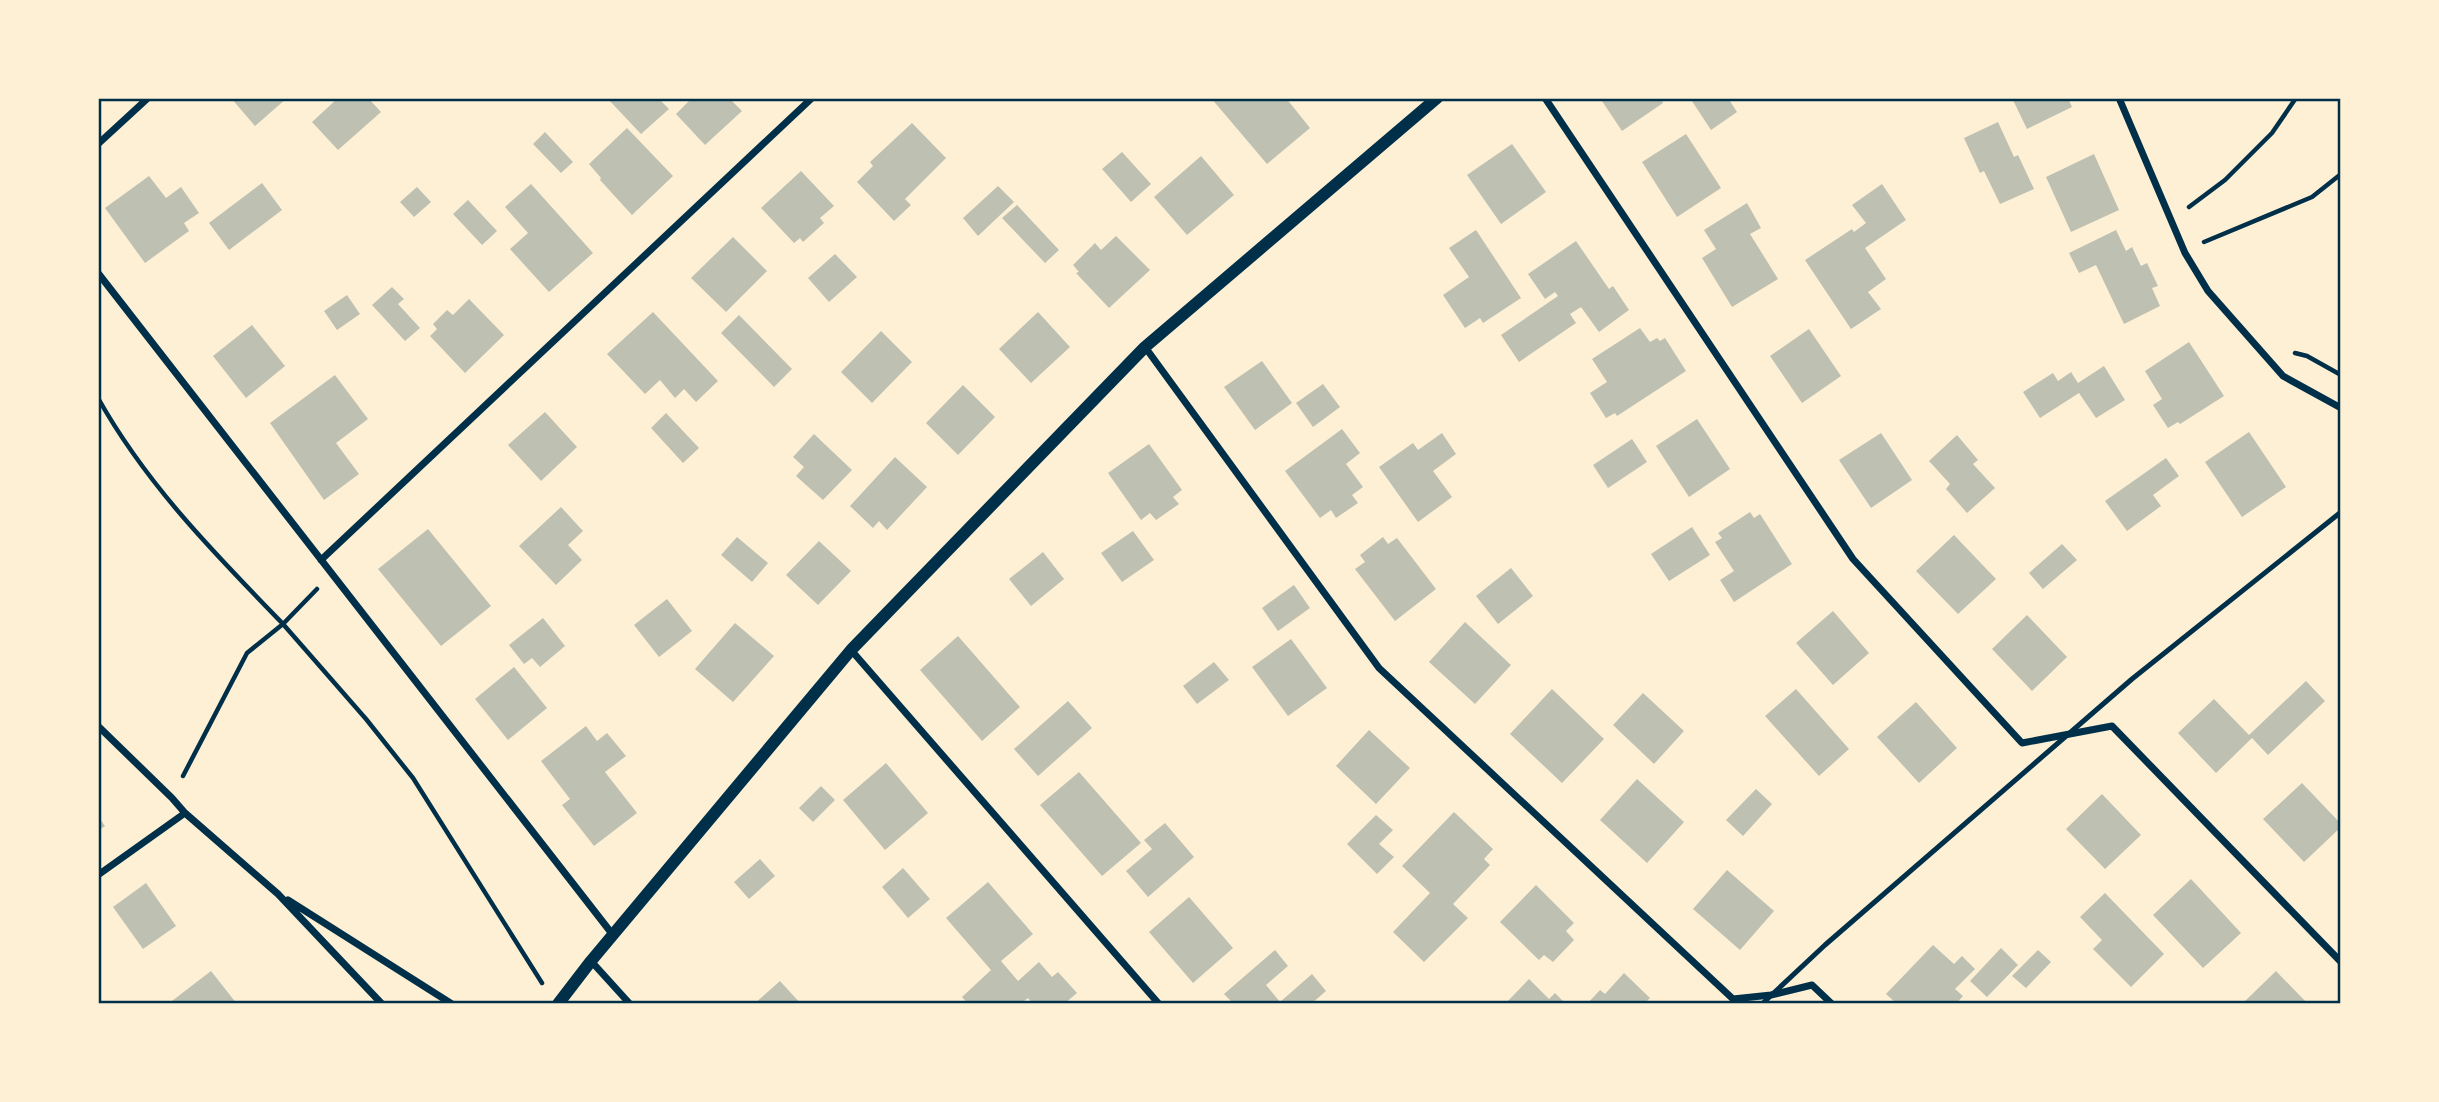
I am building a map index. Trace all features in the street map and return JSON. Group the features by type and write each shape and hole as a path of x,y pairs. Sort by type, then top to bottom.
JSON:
{"street":[{"path":"98,144 148,98"},
{"path":"321,560 812,98"},
{"path":"558,1004 851,650 1145,347 1437,98"},
{"path":"1545,98 1853,559 2021,743 2112,726 2341,962"},
{"path":"2119,98 2185,253 2208,291 2283,376 2341,408"},
{"path":"98,273 613,935"},
{"path":"1145,347 1379,668 1732,999 1771,995 1812,985 1832,1004"},
{"path":"851,650 1159,1004"},
{"path":"98,726 172,797 185,813 278,894 382,1004"},
{"path":"98,875 185,813"},
{"path":"278,894 452,1004"},
{"path":"591,961 630,1004"}],"lane":[{"path":"1762,1004 1825,944 2132,679 2341,512"}],"path":[{"path":"2180,214 2225,180 2272,133 2296,98"},
{"path":"2197,245 2312,197 2341,174"},
{"path":"2285,350 2307,356 2341,375"},
{"path":"98,398 121,438 201,540 283,624 366,719 413,778 548,993"},
{"path":"172,797 247,653 283,624 332,574"}],"building":[{"path":"231,98 287,98 255,126"},
{"path":"338,98 368,98 381,112 338,150 312,122"},
{"path":"607,98 658,98 669,109 641,134"},
{"path":"692,98 729,98 742,111 705,145 676,114"},
{"path":"1211,98 1286,98 1310,128 1267,164"},
{"path":"1600,98 1660,98 1663,103 1622,131"},
{"path":"1690,98 1728,98 1737,112 1711,130"},
{"path":"2012,98 2068,98 2072,107 2027,129"},
{"path":"1998,122 2014,157 2018,155 2034,189 2000,204 1984,171 1980,173 1964,138"},
{"path":"912,123 946,158 905,199 911,205 894,221 857,182 873,166 870,162"},
{"path":"627,128 673,176 632,215 589,164"},
{"path":"545,132 573,162 561,173 533,144"},
{"path":"1686,134 1721,188 1677,217 1642,162"},
{"path":"1512,144 1546,192 1501,224 1467,175"},
{"path":"1122,152 1151,184 1131,202 1102,169"},
{"path":"2094,154 2119,210 2071,232 2046,177"},
{"path":"1201,156 1234,195 1187,235 1154,197"},
{"path":"801,171 834,206 820,218 824,223 803,242 800,238 794,243 761,208"},
{"path":"149,176 166,198 181,187 199,213 184,223 189,231 145,263 105,208"},
{"path":"262,183 282,210 229,250 209,223"},
{"path":"531,184 593,253 549,292 510,249 528,233 505,207"},
{"path":"1882,184 1906,220 1865,248 1886,279 1868,292 1881,309 1851,329 1805,260 1852,229 1854,232 1866,223 1852,205"},
{"path":"998,186 1014,202 978,236 963,218"},
{"path":"417,187 431,202 414,217 400,202"},
{"path":"468,200 497,231 482,245 453,214"},
{"path":"1747,203 1761,228 1750,234 1778,279 1732,307 1702,258 1716,249 1704,230"},
{"path":"1017,205 1059,250 1045,263 1002,218"},
{"path":"1476,230 1521,298 1483,323 1480,318 1465,328 1443,295 1469,277 1449,248"},
{"path":"2116,230 2126,251 2132,247 2141,266 2147,263 2158,286 2152,288 2160,306 2124,324 2096,265 2079,273 2069,253"},
{"path":"1116,236 1150,270 1109,308 1076,273 1079,272 1073,265 1095,243 1101,250"},
{"path":"733,237 767,271 726,312 691,278"},
{"path":"1576,241 1609,289 1613,286 1629,310 1599,332 1581,307 1570,314 1576,323 1519,362 1501,335 1558,296 1555,292 1545,299 1528,274"},
{"path":"835,254 857,277 829,302 808,278"},
{"path":"392,287 404,299 398,304 420,328 405,341 372,305"},
{"path":"347,295 360,314 337,330 324,311"},
{"path":"469,299 504,335 465,373 430,336 437,329 433,324 447,310 453,315"},
{"path":"653,312 718,381 696,402 684,389 675,398 660,380 645,394 607,354"},
{"path":"1038,312 1070,347 1031,383 999,349"},
{"path":"739,315 792,369 774,387 721,333"},
{"path":"252,325 285,366 246,398 213,356"},
{"path":"1640,328 1650,342 1665,338 1686,371 1617,416 1615,413 1606,418 1590,393 1607,382 1592,359"},
{"path":"1809,329 1841,376 1802,403 1770,356"},
{"path":"881,331 912,362 872,403 841,372"},
{"path":"2189,342 2224,396 2180,424 2178,422 2168,428 2153,405 2162,399 2145,371"},
{"path":"1262,361 1292,403 1255,430 1224,387"},
{"path":"2104,366 2125,400 2096,418 2079,393 2040,418 2023,392 2053,373 2058,381 2071,372 2078,383"},
{"path":"335,375 368,419 336,443 359,474 324,500 270,423"},
{"path":"1323,384 1340,407 1313,427 1296,403"},
{"path":"963,385 995,417 958,455 926,423"},
{"path":"545,412 577,447 541,481 508,445"},
{"path":"666,413 699,448 683,463 651,428"},
{"path":"1697,419 1730,469 1689,497 1656,446"},
{"path":"1342,429 1360,453 1346,464 1363,487 1352,495 1358,503 1336,518 1331,510 1320,518 1285,471"},
{"path":"2249,432 2286,487 2242,517 2205,462"},
{"path":"1442,433 1456,454 1433,471 1452,497 1418,522 1379,467 1413,443 1418,450"},
{"path":"1881,433 1912,480 1871,508 1839,460"},
{"path":"814,434 852,470 823,500 796,476 804,467 793,457"},
{"path":"1957,435 1978,460 1973,464 1995,488 1967,513 1946,489 1950,484 1929,461"},
{"path":"1632,439 1647,462 1608,488 1593,465"},
{"path":"1149,444 1182,490 1173,497 1179,504 1156,520 1150,513 1141,520 1108,473"},
{"path":"895,457 927,487 887,530 879,521 873,528 850,506"},
{"path":"2166,458 2179,476 2153,495 2161,506 2127,531 2105,501"},
{"path":"561,507 583,531 568,545 582,560 556,585 519,546"},
{"path":"1750,512 1754,518 1760,514 1792,564 1734,602 1720,580 1734,571 1715,542 1722,538 1718,533"},
{"path":"1692,527 1710,555 1669,581 1651,554"},
{"path":"428,529 491,606 441,646 378,569"},
{"path":"1133,531 1154,560 1122,582 1101,553"},
{"path":"1954,535 1996,579 1958,614 1916,571"},
{"path":"737,537 768,563 752,582 721,555"},
{"path":"1383,537 1388,544 1397,538 1436,589 1395,621 1355,569 1365,562 1360,555"},
{"path":"819,541 851,571 818,605 786,575"},
{"path":"2062,544 2077,560 2043,589 2029,573"},
{"path":"1043,552 1064,579 1031,606 1009,579"},
{"path":"1511,568 1533,596 1498,624 1476,596"},
{"path":"1294,585 1310,608 1278,631 1262,608"},
{"path":"667,599 692,631 659,657 634,625"},
{"path":"1833,611 1869,653 1833,685 1796,643"},
{"path":"2027,615 2067,657 2032,691 1992,649"},
{"path":"543,618 565,646 540,667 532,658 524,664 509,645"},
{"path":"1465,622 1511,665 1475,704 1429,662"},
{"path":"735,623 774,656 733,702 695,669"},
{"path":"958,636 1020,707 982,741 920,670"},
{"path":"1291,639 1327,688 1288,716 1252,667"},
{"path":"1214,662 1229,680 1197,704 1183,686"},
{"path":"514,667 547,708 508,740 475,699"},
{"path":"2306,681 2325,701 2268,755 2252,738 2216,773 2178,733 2214,699 2249,735"},
{"path":"1552,689 1604,739 1562,783 1510,734"},
{"path":"1796,689 1849,749 1819,776 1765,716"},
{"path":"1643,693 1684,731 1654,764 1613,725"},
{"path":"1068,701 1092,728 1038,776 1014,749"},
{"path":"1916,702 1957,748 1919,783 1877,737"},
{"path":"586,726 597,741 607,733 626,756 605,772 637,813 594,846 562,805 570,799 541,761"},
{"path":"1369,730 1410,768 1376,804 1336,766"},
{"path":"886,763 928,813 885,850 843,800"},
{"path":"1079,772 1141,843 1102,876 1040,805"},
{"path":"1637,779 1684,822 1647,863 1600,820"},
{"path":"2302,783 2341,824 2304,862 2263,819"},
{"path":"821,786 835,800 813,822 799,808"},
{"path":"1756,789 1772,804 1743,836 1726,820"},
{"path":"2102,794 2141,835 2105,869 2066,829"},
{"path":"1454,812 1493,849 1484,859 1490,865 1453,904 1468,918 1424,962 1393,932 1430,893 1402,866"},
{"path":"1376,815 1393,830 1379,844 1394,857 1377,874 1347,844"},
{"path":"98,816 105,826 98,831"},
{"path":"1165,823 1194,857 1148,897 1126,871 1152,849 1144,840"},
{"path":"760,859 775,876 749,899 734,882"},
{"path":"903,868 930,899 908,918 882,887"},
{"path":"1727,870 1774,911 1740,950 1693,909"},
{"path":"2191,879 2241,933 2203,968 2153,915"},
{"path":"988,882 1033,934 1001,961 1018,981 1039,962 1052,977 1058,972 1077,993 1064,1004 1033,1004 1028,998 1020,1004 968,1004 962,997 991,970 946,918"},
{"path":"146,883 176,926 143,949 113,907"},
{"path":"1536,885 1574,923 1566,931 1574,940 1553,962 1544,955 1539,960 1500,922"},
{"path":"2105,893 2164,954 2131,987 2093,949 2102,940 2080,917"},
{"path":"1189,897 1233,948 1193,983 1149,932"},
{"path":"1933,945 1954,964 1962,956 1975,969 1955,989 1963,996 1956,1004 1897,1004 1886,994"},
{"path":"2001,948 2018,965 1987,997 1970,981"},
{"path":"1275,950 1288,966 1266,985 1280,1002 1312,974 1326,991 1311,1004 1234,1004 1224,994"},
{"path":"2038,950 2051,962 2026,988 2012,976"},
{"path":"211,971 237,1004 168,1004"},
{"path":"2276,971 2308,1004 2242,1004"},
{"path":"1624,973 1650,998 1644,1004 1587,1004 1600,990 1605,994"},
{"path":"1529,979 1549,999 1555,993 1566,1004 1505,1004"},
{"path":"780,981 801,1004 754,1004"}]}
